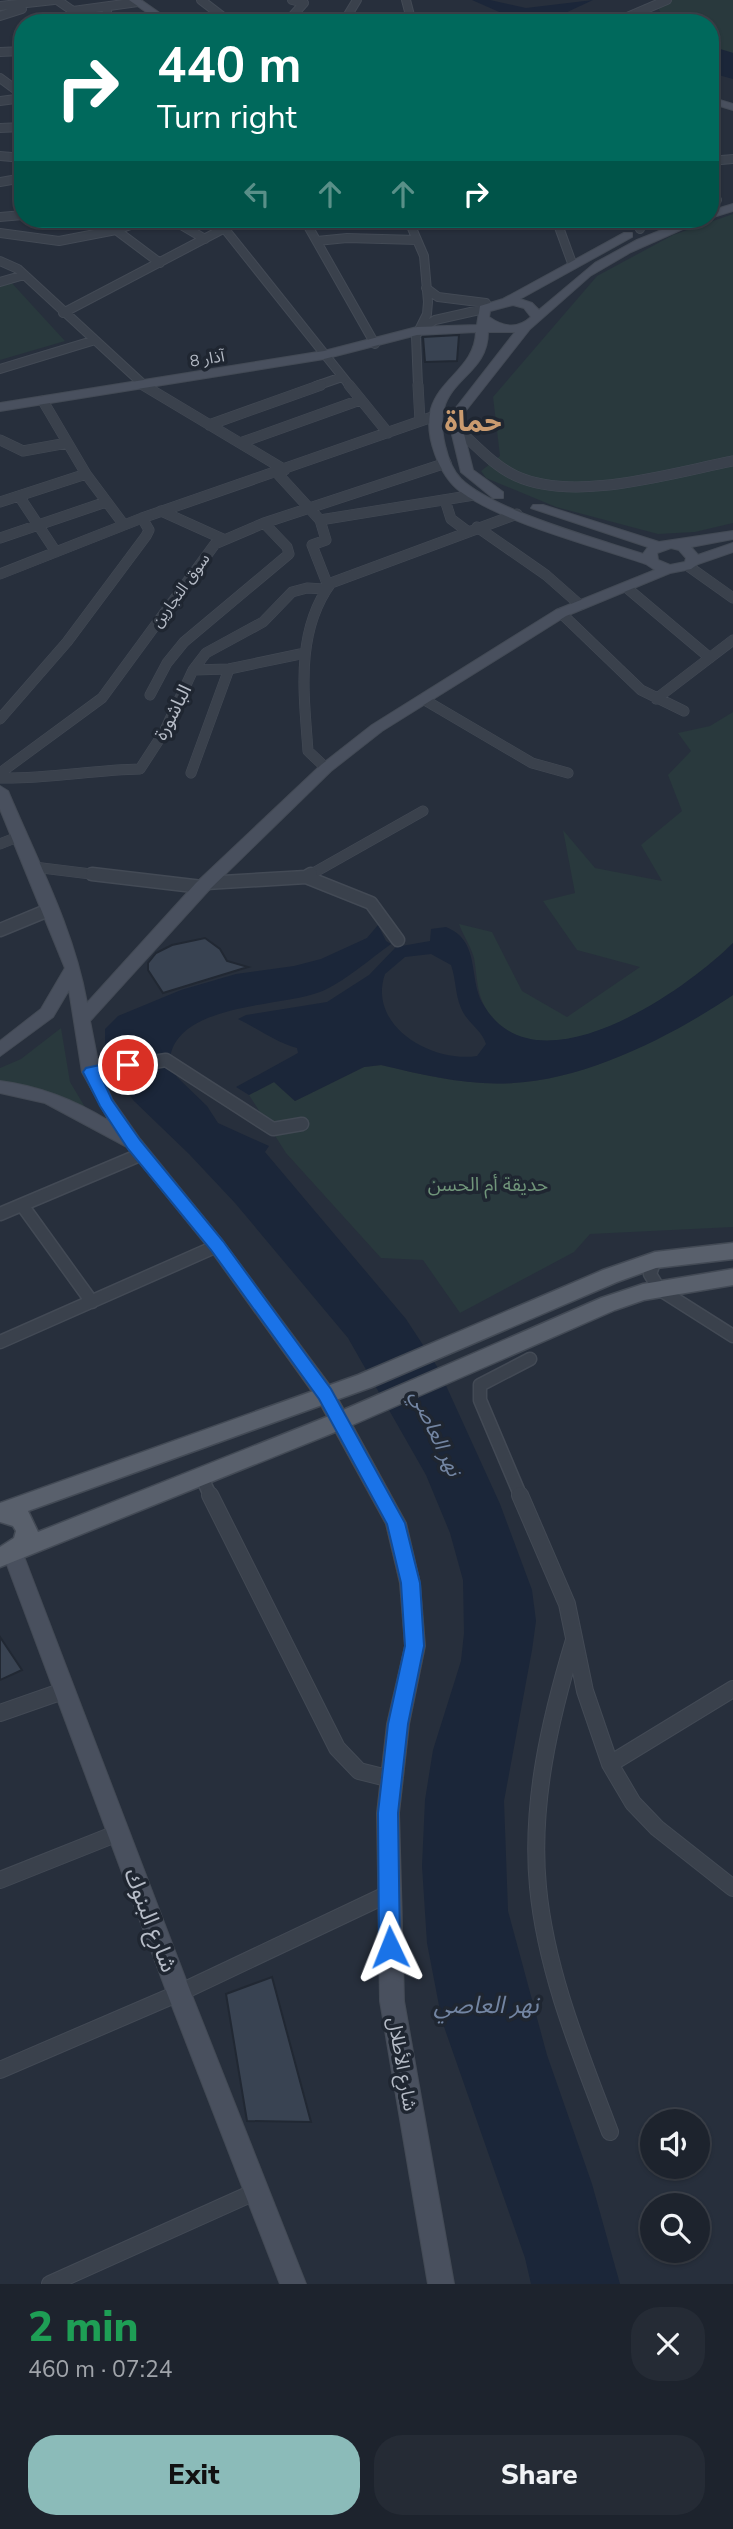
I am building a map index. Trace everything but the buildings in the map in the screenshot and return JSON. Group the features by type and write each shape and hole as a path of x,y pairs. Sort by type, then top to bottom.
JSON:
{"main road":[{"path":"136,1 156,14"},
{"path":"485,314 529,291 631,228"},
{"path":"673,228 615,255 587,274 531,322 458,411 453,425 467,472 492,493 658,546 732,545"},
{"path":"507,301 529,306 531,322"},
{"path":"485,314 502,328 531,322"},
{"path":"485,314 481,348 442,397 435,416 446,463 454,481 474,495 517,514 668,569"},
{"name":"8 آذار","path":"0,407 324,355 417,331 454,328 485,314"},
{"path":"454,328 472,334 481,348"},
{"path":"678,545 692,554 690,564"},
{"path":"84,1017 204,885 278,817 326,768 377,728 561,613 668,569 690,564 732,545"},
{"path":"651,561 650,552 658,546"},
{"name":"شارع الأطلال","path":"0,791 34,867 73,968 100,1070 105,1102 138,1149 217,1246 325,1394 342,1420 396,1523 410,1583 415,1646 398,1724 388,1813 387,1894 392,2001 441,2284"},
{"path":"0,1050 47,1013 73,968"},
{"path":"0,1087 30,1092 72,1106 138,1149"},
{"path":"0,1512 365,1381 479,1335 610,1276 655,1260 733,1251"},
{"path":"4,1554 342,1420 380,1401 608,1304 659,1289 733,1277"},
{"path":"0,1512 20,1518 27,1530 24,1543 4,1554"},
{"name":"شارع البنوك","path":"4,1554 63,1690 293,2284"}],"street":[{"path":"0,6 55,0 73,11 136,1"},
{"path":"201,0 219,14"},
{"path":"292,0 304,4 295,14"},
{"path":"0,16 42,1"},
{"path":"634,14 665,1"},
{"path":"106,14 108,7"},
{"path":"0,233 59,241 119,228"},
{"path":"186,228 205,239"},
{"path":"63,313 224,228 276,288 324,355 387,433"},
{"path":"309,228 375,344"},
{"path":"412,228 424,256 426,288 427,314 417,331 420,421"},
{"path":"559,228 572,263"},
{"path":"116,229 160,263"},
{"path":"317,241 347,237 417,240"},
{"path":"0,261 24,275 92,341 143,385 281,471 307,509 320,520 326,540 312,545 326,588 318,596 305,653 308,751 326,768"},
{"path":"0,282 24,275"},
{"path":"426,288 438,297 485,314"},
{"path":"417,331 435,320 485,314"},
{"path":"0,369 92,341"},
{"path":"209,425 342,377"},
{"path":"240,443 360,400"},
{"path":"43,401 86,474 124,525"},
{"path":"0,574 161,511 435,416"},
{"path":"453,425 515,476 532,483 569,487 733,461"},
{"path":"0,440 23,451 67,443"},
{"path":"463,463 475,457 491,458"},
{"name":"سوق النجارين","path":"0,776 102,698 209,550 223,540 264,523 446,463"},
{"path":"0,502 86,474"},
{"path":"320,520 474,495"},
{"path":"19,496 56,552"},
{"path":"445,499 451,519 546,575 580,605"},
{"path":"0,538 106,502"},
{"path":"161,511 223,540"},
{"name":"الباشورة","path":"0,776 43,779 91,770 140,769 164,732 193,670 206,653 263,622 292,592 307,588 326,588 472,529 517,514"},
{"path":"0,719 67,642 146,536 149,530 142,518"},
{"path":"149,695 167,663 184,642 289,554 287,547 264,523"},
{"path":"690,564 733,598"},
{"path":"627,588 710,658"},
{"path":"561,613 641,690 684,711"},
{"path":"656,699 733,640"},
{"path":"193,670 229,669 305,653"},
{"path":"191,773 229,669"},
{"path":"423,699 531,763 568,773"},
{"path":"34,867 204,885 306,877 423,811"},
{"path":"0,844 20,836"},
{"path":"306,877 371,903 398,940"},
{"path":"0,930 51,909"},
{"path":"100,1070 166,1060 272,1129 302,1124"},
{"path":"0,1214 138,1149"},
{"path":"22,1205 92,1301"},
{"path":"0,1342 217,1246"},
{"path":"655,1260 650,1274 659,1289 733,1336"},
{"path":"530,1359 487,1380 478,1392 567,1604 585,1691 610,1764 633,1803 733,1888"},
{"path":"201,1476 337,1748 359,1771 391,1779"},
{"path":"574,1640 555,1713 539,1811 536,1863 541,1911 563,2004 610,2132"},
{"path":"610,1764 733,1689"},
{"path":"0,1713 63,1690"},
{"path":"0,1880 118,1833"},
{"path":"0,2070 179,1993 387,1894"},
{"path":"50,2284 257,2190"}],"green space":[{"path":"661,0 733,0 733,53 719,49 719,14 661,14 657,6"},
{"path":"733,214 733,523 695,532 658,534 556,507 486,478 481,471 500,456 493,397 597,276 673,235 693,228 719,228 719,219"},
{"path":"10,281 65,341 0,360 0,284"},
{"path":"733,712 733,943 684,984 652,1005 618,1023 583,1036 549,1041 518,1036 493,1018 483,1004 474,958 459,924 492,932 522,991 567,1017 640,967 577,950 543,901 575,893 563,830 595,868 662,881 641,845 682,811 668,775 691,751 678,733 710,726"},
{"name":"حديقة أم الحسن","path":"733,995 733,1227 590,1234 574,1252 460,1313 423,1260 381,1258 286,1153 249,1095 274,1082 295,1101 364,1067 381,1065 479,1083 542,1080 600,1064 628,1052"},
{"path":"61,1028 70,1082 91,1117 36,1089 0,1084 0,1068 21,1059"}],"water":[{"path":"472,0 490,0 526,8 593,0 563,14 504,14"},
{"path":"719,49 733,53 733,79 719,75"},
{"name":"نهر العاصي","path":"378,925 386,941 391,944 338,983 303,997 233,1010 211,1017 191,1027 177,1040 170,1058 177,1077 207,1106 218,1123 269,1146 265,1152 406,1319 438,1368 500,1504 532,1590 536,1621 504,1801 508,1911 547,2055 592,2184 620,2284 531,2284 525,2258 442,2021 427,1943 422,1866 425,1800 433,1750 461,1661 464,1633 463,1580 450,1533 426,1475 348,1338 235,1203 134,1101 118,1079 105,1053 105,1029 118,1016 181,990 236,974 294,966 321,959 367,938"},
{"path":"446,927 457,933 469,951 483,1004 507,1030 537,1040 572,1038 610,1026 647,1008 681,986 733,943 733,995 656,1040 628,1053 541,1080 479,1083 381,1065 364,1067 295,1101 274,1082 249,1095 236,1087 298,1053 297,1048 238,1019 246,1015 327,1002 369,975 396,947 430,941 431,929","holes":["431,954 451,965 461,1008 486,1044 477,1056 459,1057 423,1047 394,1025 385,1010 382,993 385,974 405,957"]}],"district":[{"name":"حماة","path":"473,421"}],"route":[{"path":"128,1065 91,1072 105,1102 134,1144 217,1246 325,1394 342,1420 396,1523 410,1583 415,1646 398,1724 388,1813 387,1894 390,1947"}]}
